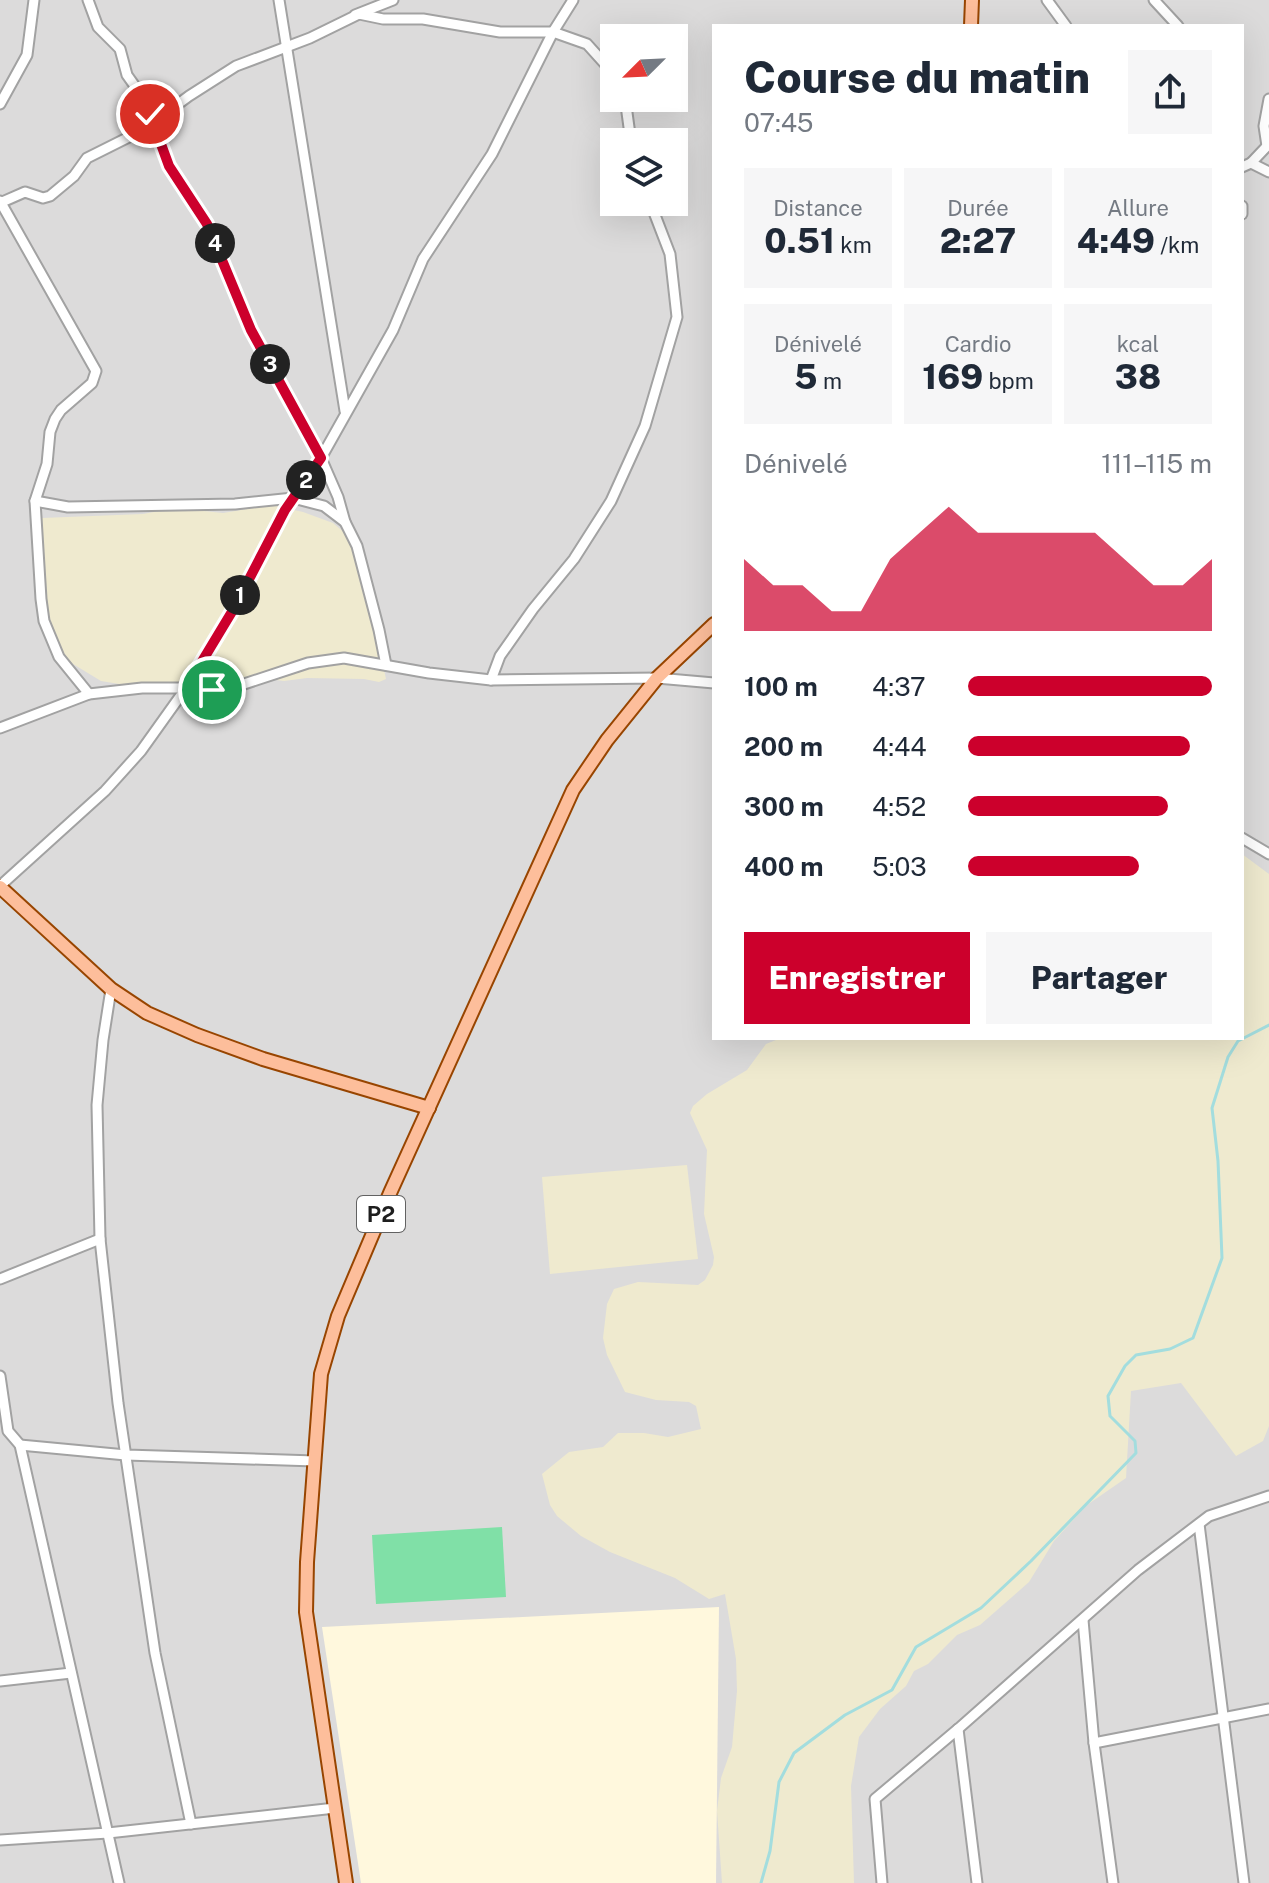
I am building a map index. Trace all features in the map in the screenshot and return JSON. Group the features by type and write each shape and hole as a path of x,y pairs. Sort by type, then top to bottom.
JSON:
{"main road":[{"path":"971,24 972,0"},
{"name":"P2","path":"346,1883 306,1612 318,1390 328,1345 349,1289 573,790 607,740 657,678 712,626"},
{"path":"0,887 111,989 147,1013 263,1059 429,1108"}],"street":[{"path":"0,104 27,55 34,0"},
{"path":"88,0 98,27 120,49 127,75 144,99 175,177 207,224 251,330 321,458 357,546 386,665"},
{"path":"279,0 345,411"},
{"path":"89,694 59,657 44,621 35,501 47,464 50,432 55,419 92,383 96,371 0,202 25,192 43,198 50,196 74,176 87,158 152,123 236,66 310,38 393,0"},
{"path":"0,887 105,791 141,751 186,688 233,610 265,546 321,458 393,330 423,259 492,154 553,32 573,0"},
{"path":"1047,0 1065,24"},
{"path":"1154,0 1176,24"},
{"path":"355,15 423,19 500,32 553,32 587,44 600,58"},
{"path":"1246,165 1268,145 1264,126 1269,99"},
{"path":"1246,165 1269,172"},
{"path":"491,680 500,656 574,559 611,501 645,426 677,317 670,254 655,216"},
{"path":"35,501 68,507 235,504 293,498 315,502 345,522"},
{"path":"0,728 89,694 116,689 232,688 308,663 344,658 421,672 491,680 657,678 712,683"},
{"path":"1244,839 1269,854"},
{"path":"111,989 97,1105 100,1239 126,1455 155,1653 191,1824"},
{"path":"0,1279 100,1239"},
{"path":"0,1376 4,1430 20,1445 119,1883"},
{"path":"20,1445 126,1455 315,1461"},
{"path":"882,1883 875,1799 1138,1570 1216,1512 1269,1496"},
{"path":"1199,1524 1244,1883"},
{"path":"1083,1620 1094,1743 1113,1883"},
{"path":"0,1681 71,1673"},
{"path":"1094,1743 1269,1709"},
{"path":"958,1729 977,1883"},
{"path":"0,1840 108,1833 335,1808"}],"shaded area":[{"path":"0,0 1269,0 1269,1883 0,1883"},
{"path":"272,505 333,523 346,534 368,593 386,679 379,682 307,678 284,681 251,677 150,689 101,681 73,664 62,652 39,598 35,522 42,518 143,514 175,508 223,513"},
{"path":"1244,855 1269,874 1269,1426 1263,1441 1236,1456 1181,1383 1131,1391 1126,1478 1087,1505 1054,1541 1029,1582 980,1625 957,1635 928,1664 914,1671 906,1686 880,1709 859,1737 851,1786 854,1883 722,1883 717,1811 721,1778 732,1747 737,1691 736,1659 725,1594 709,1599 675,1578 610,1552 581,1536 557,1516 550,1505 542,1474 569,1452 603,1447 618,1433 668,1437 701,1429 696,1406 689,1402 656,1400 625,1392 607,1355 603,1338 607,1304 614,1289 638,1282 698,1285 705,1280 714,1257 704,1214 707,1150 690,1113 693,1106 707,1094 747,1070 766,1044 776,1040 1244,1040"},
{"path":"687,1165 698,1259 550,1274 542,1177"},
{"path":"719,1607 716,1883 361,1883 322,1627"}],"green space":[{"path":"502,1527 506,1597 376,1604 372,1535"}],"waterway":[{"path":"1244,1038 1269,1025"},
{"path":"761,1883 770,1851 779,1782 794,1753 845,1715 892,1690 916,1647 981,1608 1136,1453 1135,1441 1110,1416 1108,1396 1125,1366 1136,1355 1170,1349 1193,1338 1222,1258 1218,1161 1212,1108 1228,1057 1240,1040"}],"route":[{"path":"150,114 169,166 207,224 251,330 321,458 285,510 233,610 186,688 212,690"}]}
